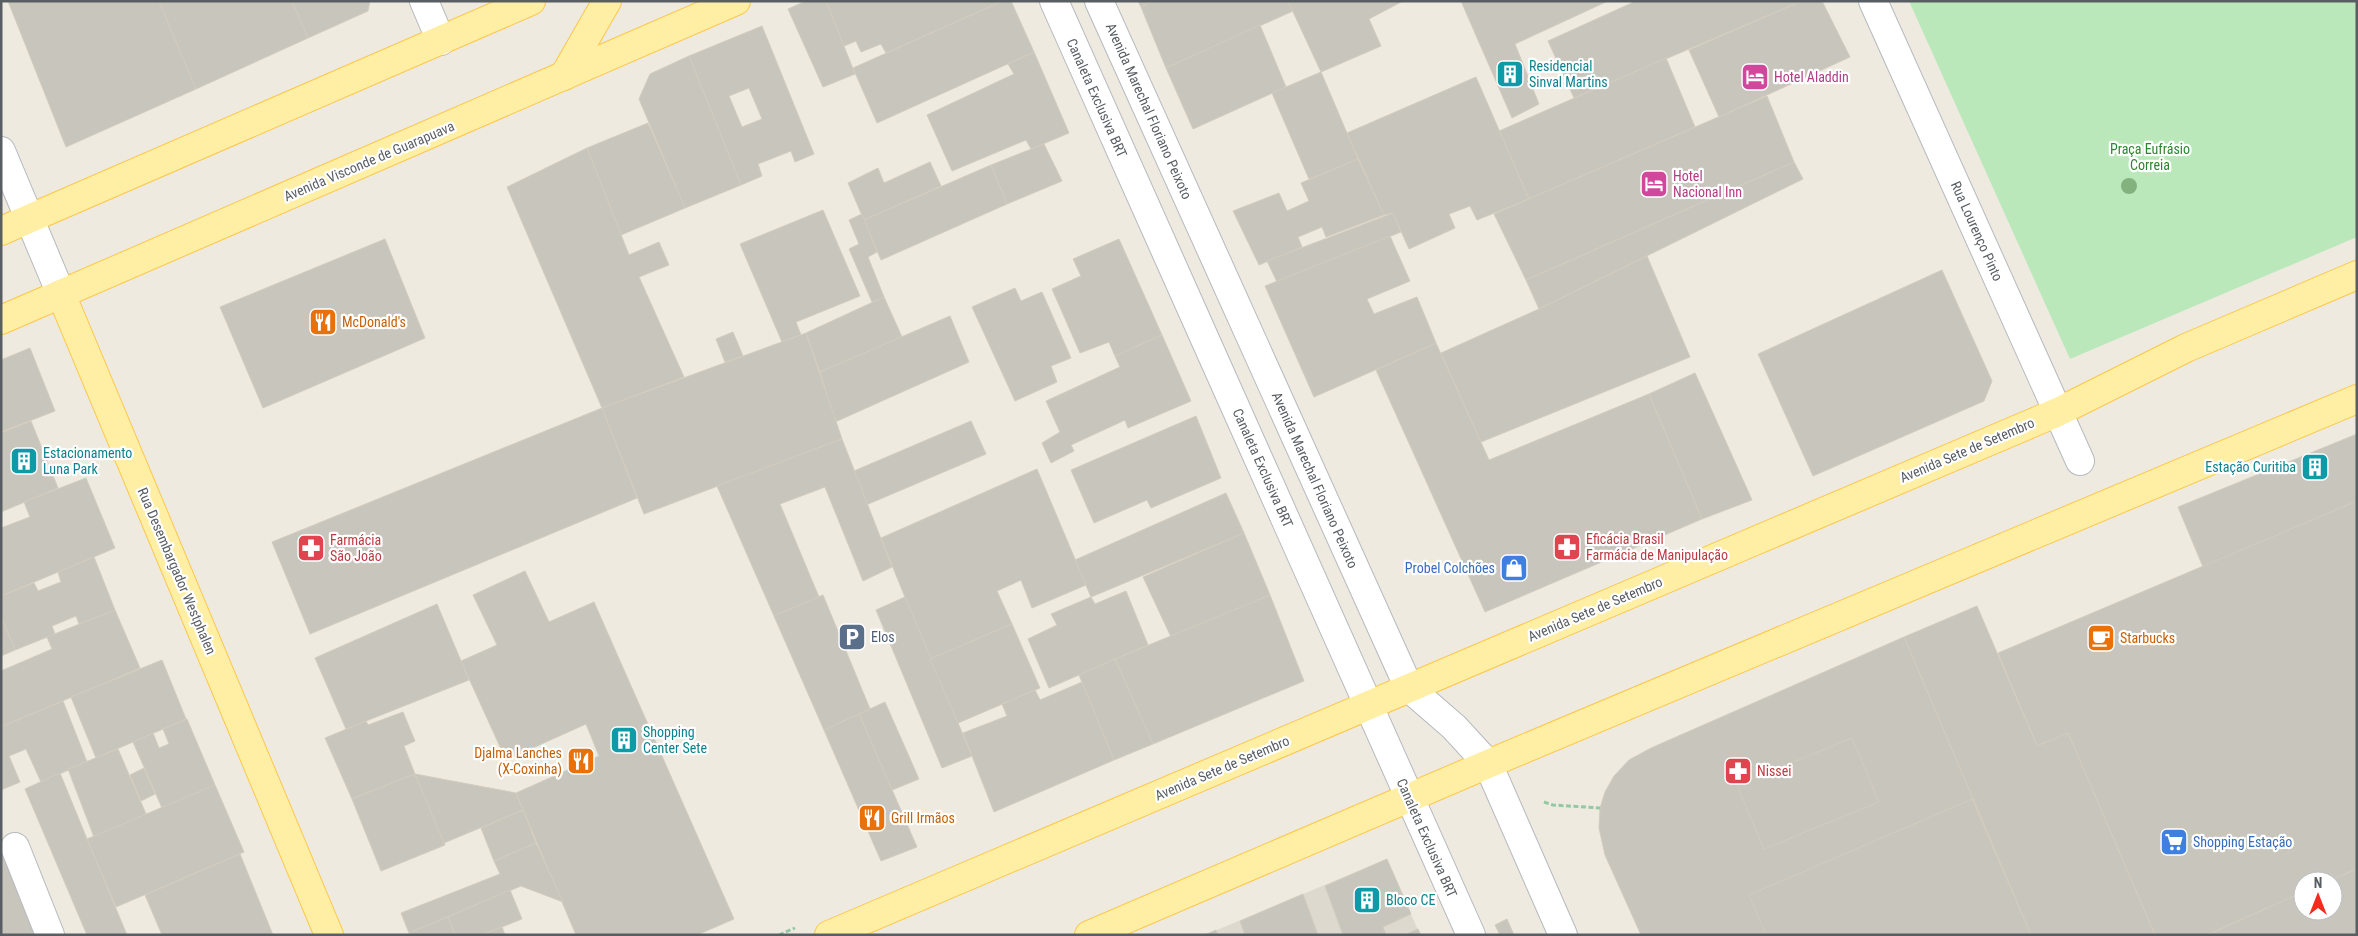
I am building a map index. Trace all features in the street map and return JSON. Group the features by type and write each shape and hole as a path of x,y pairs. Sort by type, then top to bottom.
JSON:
{"main road":[{"path":"1,231 531,1"},
{"path":"564,76 607,1"},
{"name":"Avenida Visconde de Guarapuava","path":"1,320 736,1"},
{"name":"Avenida Sete de Setembro","path":"829,935 2058,412 2186,348 2357,275"},
{"name":"Rua Desembargador Westphalen","path":"61,294 329,935"},
{"path":"1088,935 1488,764 2357,399"}],"street":[{"path":"424,1 441,40"},
{"name":"Canaleta Exclusiva BRT","path":"1054,1 1471,935"},
{"name":"Avenida Marechal Floriano Peixoto","path":"1099,1 1409,688 1454,727 1488,764 1563,935"},
{"name":"Rua Lourenço Pinto","path":"1873,1 2080,461"},
{"name":"Rua Desembargador Westphalen","path":"1,151 61,294"},
{"path":"15,847 50,935"}],"path":[{"path":"1553,805 1600,808"}],"shaded area":[{"path":"1387,859 1420,935 1205,935"}],"green space":[{"name":"Praça Eufrásio Correia","path":"1909,1 2357,1 2357,237 2070,359"}],"building":[{"path":"8,1 159,1 196,89 66,147"},
{"path":"159,1 292,1 308,38 196,89"},
{"path":"292,1 370,1 368,11 308,38"},
{"path":"806,1 826,1 855,74 823,87 788,9"},
{"path":"826,1 1003,1 886,53 881,44 861,52 856,41 844,46"},
{"path":"1003,1 1011,1 1034,52 877,123 853,68"},
{"path":"1138,1 1153,1 1141,7"},
{"path":"1153,1 1288,1 1293,11 1166,68 1141,7"},
{"path":"1288,1 1403,1 1369,19 1381,46 1321,72"},
{"name":"Residencial Sinval Martins","path":"1461,1 1608,1 1515,44 1539,104 1512,118"},
{"path":"1636,1 1802,1 1574,98 1548,41"},
{"name":"Hotel Aladdin","path":"1802,1 1822,1 1850,57 1719,117 1689,50"},
{"path":"1260,25 1286,87 1193,129 1166,68"},
{"path":"762,26 814,154 795,162 791,151 758,164 762,176 741,185 689,56","holes":["749,88 762,119 742,127 729,96"]},
{"path":"1034,52 1069,133 1031,149 1026,140 952,171 927,115 1014,74 1008,64"},
{"path":"689,56 741,185 685,208 639,99 650,74"},
{"path":"1666,58 1695,127 1529,199 1499,131"},
{"path":"1321,72 1358,159 1309,179 1272,93"},
{"path":"1476,77 1529,199 1477,220 1470,206 1449,214 1455,228 1409,249 1393,213 1384,215 1347,133"},
{"name":"Hotel Nacional Inn","path":"1767,96 1794,162 1526,280 1494,214"},
{"path":"648,123 685,208 621,235 587,148"},
{"path":"1044,144 1062,181 1007,204 991,165"},
{"path":"587,148 629,255 659,242 669,265 639,277 684,377 602,408 507,187"},
{"path":"1358,159 1384,215 1326,237 1322,227 1298,237 1302,247 1259,265 1233,211 1279,193 1287,211 1309,201 1301,183"},
{"path":"930,162 941,186 864,220 848,183 878,168 884,183"},
{"path":"1794,162 1803,179 1539,309 1526,280"},
{"path":"991,165 1007,204 881,260 864,220"},
{"path":"823,210 860,296 796,322 801,335 782,342 740,244"},
{"path":"1393,213 1401,232 1277,282 1267,261"},
{"path":"862,214 877,252 868,257 884,297 872,302 849,249 859,244 849,220"},
{"path":"1390,236 1410,281 1367,299 1374,314 1417,297 1436,343 1314,397 1265,286"},
{"name":"McDonald's","path":"385,239 425,338 263,408 220,307"},
{"path":"1119,239 1162,335 1115,356 1109,342 1080,353 1052,289 1081,276 1073,259"},
{"path":"1647,256 1690,357 1481,442 1441,353 1539,309"},
{"path":"1942,270 1992,381 1984,401 1813,476 1758,354"},
{"path":"1015,288 1021,301 1042,292 1071,358 1051,366 1057,382 1015,401 972,307"},
{"path":"884,297 902,337 820,372 806,333"},
{"path":"950,316 969,362 835,422 820,372"},
{"path":"733,332 743,356 725,362 716,339"},
{"path":"806,333 842,439 644,514 602,408"},
{"path":"1162,335 1191,401 1128,428 1125,420 1071,445 1074,451 1051,463 1042,443 1060,432 1046,401 1120,367 1115,356"},
{"path":"1436,343 1489,460 1649,394 1702,519 1485,612 1376,370"},
{"path":"30,348 55,411 1,432 1,360"},
{"path":"1695,373 1752,500 1702,519 1649,394"},
{"path":"602,408 637,498 310,634 272,542"},
{"path":"1196,416 1221,478 1151,508 1147,500 1094,523 1071,470"},
{"name":"Estacionamento Luna Park","path":"31,421 58,488 1,512 1,433"},
{"path":"971,421 986,454 866,505 854,471"},
{"name":"Estação Curitiba","path":"2357,434 2357,501 2203,567 2178,507"},
{"path":"842,439 892,567 863,581 825,487 780,504 819,597 774,616 717,486"},
{"path":"1037,469 1086,585 1032,608 1021,580 997,591 1012,624 930,659 881,538"},
{"path":"86,478 115,548 1,596 1,528 30,517 24,502"},
{"path":"1226,493 1244,533 1091,597 1075,560"},
{"path":"2357,501 2357,869 2343,875 2343,871 2293,871 2293,896 2207,935 2155,935 2068,733 2037,746 1998,653"},
{"path":"1244,533 1270,595 1171,637 1143,577"},
{"path":"94,557 115,610 79,624 76,616 52,626 55,634 15,650 1,617 1,596 34,583 38,591 61,582 58,572"},
{"name":"Shopping Center Sete","path":"525,571 549,622 594,602 734,919 697,935 576,935 516,793 599,756 586,724 506,760 461,661 497,645 473,595"},
{"path":"1126,591 1148,645 1049,688 1028,639 1057,625 1051,614 1091,597 1095,604"},
{"path":"823,595 870,709 824,730 774,616"},
{"path":"1270,595 1304,681 1153,744 1115,659"},
{"path":"905,597 972,756 942,768 876,610"},
{"path":"437,604 469,680 346,729 315,658"},
{"path":"1977,606 2037,746 2068,733 2155,935 2031,935 1904,637"},
{"path":"115,610 140,668 1,727 1,671 52,649 47,637"},
{"path":"1,617 15,650 1,656"},
{"path":"1012,624 1040,688 958,723 930,659"},
{"path":"1904,637 2031,935 1641,935 1605,855 1599,828 1600,808 1605,792 1614,776 1629,760 1651,748"},
{"path":"1115,659 1153,744 1114,760 1079,675"},
{"path":"162,660 186,719 96,758 71,697"},
{"path":"1082,682 1114,760 994,812 963,733 1007,716 1002,704 1035,690 1040,700"},
{"path":"63,701 87,762 41,782 26,749 9,756 20,782 1,790 1,727"},
{"path":"885,702 919,779 892,790 859,714"},
{"path":"403,712 415,741 404,746 415,774 352,799 325,738 366,721 368,725"},
{"path":"859,714 917,847 881,861 824,730"},
{"path":"187,719 215,785 162,808 133,742 153,733 159,748 169,744 163,729"},
{"path":"1852,738 1879,802 1764,849 1737,785"},
{"path":"118,749 146,814 94,837 68,769"},
{"path":"144,768 155,794 141,801 130,775"},
{"path":"60,773 127,935 87,935 25,789"},
{"path":"415,774 445,845 381,871 352,799"},
{"path":"415,774 516,793 523,810 444,843"},
{"path":"215,785 244,852 116,907 87,839"},
{"path":"1972,799 2031,935 1766,935 1749,895"},
{"path":"523,810 536,843 494,861 481,828"},
{"path":"1,838 43,935 1,935"},
{"path":"536,843 563,902 521,886 409,933 401,913 500,874 494,861"},
{"path":"240,854 273,935 162,935 145,895"},
{"name":"Bloco CE","path":"1387,859 1411,914 1383,927 1386,935 1343,935 1325,886"},
{"path":"2357,869 2357,935 2207,935 2293,896 2293,921 2343,921 2343,875"},
{"path":"510,890 522,919 482,935 455,935 448,917"},
{"path":"1303,894 1318,935 1245,935 1240,921"},
{"path":"448,917 455,935 410,935 409,933"},
{"path":"1507,919 1514,935 1500,935 1495,925"},
{"path":"502,927 505,935 482,935"},
{"name":"Bloco CE","path":"1418,929 1421,935 1404,935"},
{"path":"1216,930 1218,935 1205,935 1207,934"}],"place":[{"name":"Residencial Sinval Martins","path":"1510,74"},
{"name":"Hotel Aladdin","path":"1755,77"},
{"name":"Hotel Nacional Inn","path":"1654,184"},
{"name":"McDonald's","path":"323,322"},
{"name":"Estacionamento Luna Park","path":"24,461"},
{"name":"Estação Curitiba","path":"2315,467"},
{"name":"Eficácia Brasil Farmácia de Manipulação","path":"1567,547"},
{"name":"Farmácia São João","path":"311,548"},
{"name":"Probel Colchões","path":"1514,568"},
{"name":"Elos","path":"852,637"},
{"name":"Starbucks","path":"2101,638"},
{"name":"Shopping Center Sete","path":"624,740"},
{"name":"Djalma Lanches (X-Coxinha)","path":"581,761"},
{"name":"Nissei","path":"1738,771"},
{"name":"Grill Irmãos","path":"872,818"},
{"name":"Shopping Estação","path":"2174,842"},
{"name":"Bloco CE","path":"1367,900"}]}
